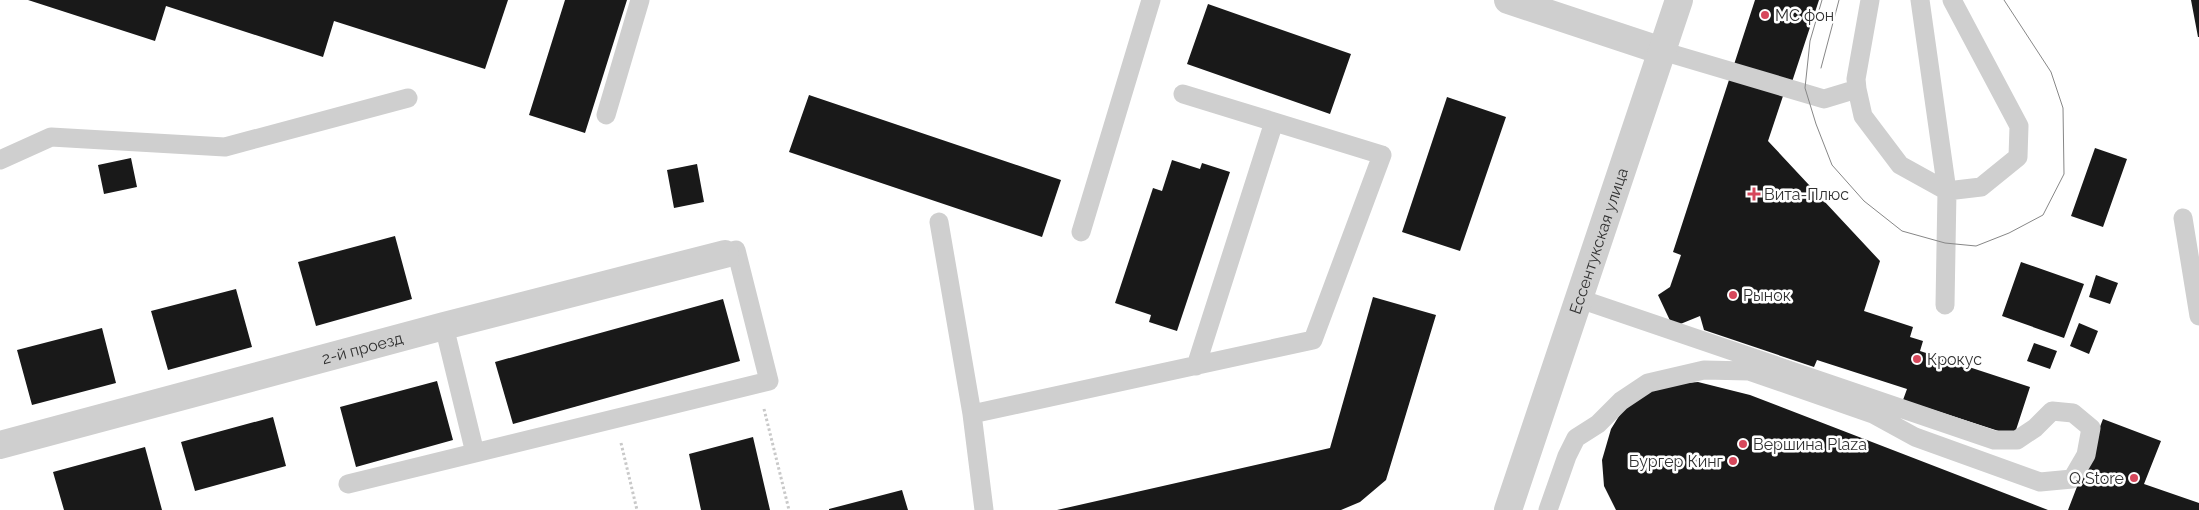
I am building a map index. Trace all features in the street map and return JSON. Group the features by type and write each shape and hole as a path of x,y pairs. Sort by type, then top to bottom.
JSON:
{"street":[{"path":"1508,0 1662,51"},
{"name":"Ессентукская улица","path":"1508,510 1679,0"},
{"name":"2-й проезд","path":"0,445 444,326 725,254"},
{"name":"Ессентукская улица","path":"1490,510 1519,481"}],"lane":[{"path":"606,115 640,0"},
{"path":"1081,232 1151,0"},
{"path":"1870,0 1856,79 1863,116 1900,164 1947,191 1981,187 2018,157 2019,126 1952,0"},
{"path":"1920,0 1947,191 1945,305"},
{"path":"1662,51 1824,99 1857,89"},
{"path":"972,414 1314,340 1382,155 1183,94"},
{"path":"0,160 51,137 225,147 408,98"},
{"path":"1196,366 1274,122"},
{"path":"2183,218 2199,316"},
{"path":"938,222 972,414 984,510"},
{"path":"348,484 768,381 736,250 725,254"},
{"path":"1548,510 1567,456 1576,438 1598,424 1621,401 1648,383 1704,370 1749,371 1873,414 1915,437 2040,482 2072,479 2086,456 2091,428 2073,413 2052,412 2035,428 2017,440 1994,440 1580,299"},
{"path":"444,326 475,453"}],"path":[{"path":"758,384 789,510"},
{"path":"615,419 637,510"}],"building":[{"path":"28,0 508,0 485,69 334,21 323,57 166,6 155,41"},
{"path":"565,0 627,0 585,133 529,115"},
{"path":"1755,0 1819,0 1789,91 1785,90 1768,141 1880,261 1864,311 1913,327 1910,337 1923,341 1920,351 2030,387 2014,436 1903,400 1907,389 1817,360 1814,367 1704,330 1700,316 1673,327 1658,295 1670,287 1681,255 1673,252"},
{"path":"2191,0 2199,0 2199,37 2198,37"},
{"path":"1208,4 1351,54 1330,114 1187,64"},
{"path":"809,95 1061,180 1042,237 789,152"},
{"path":"1447,97 1506,117 1460,251 1402,232"},
{"path":"2095,148 2127,159 2103,227 2071,216"},
{"path":"131,158 137,187 104,194 98,165"},
{"path":"1172,160 1200,169 1202,163 1230,172 1177,331 1149,322 1151,315 1115,303 1153,188 1162,191"},
{"path":"697,164 704,202 674,208 667,170"},
{"path":"395,236 412,299 316,326 298,262"},
{"path":"2021,262 2084,284 2064,338 2002,316"},
{"path":"2096,275 2118,283 2110,304 2089,297"},
{"path":"236,289 252,347 168,370 151,311"},
{"path":"1373,297 1436,315 1386,480 1360,502 1341,510 1057,510 1330,448"},
{"path":"723,299 740,361 513,424 495,362"},
{"path":"2079,323 2098,331 2089,354 2070,346"},
{"path":"102,328 116,383 32,405 17,350"},
{"path":"2034,343 2057,351 2050,369 2027,361"},
{"path":"437,381 453,440 356,467 340,407"},
{"name":"Вершина Plaza","path":"1698,382 1750,395 2048,510 1616,510 1604,486 1602,460 1611,429 1629,400 1665,385"},
{"path":"273,417 286,466 195,491 181,442"},
{"path":"2103,419 2161,441 2144,484 2199,503 2199,510 2068,510"},
{"path":"753,437 770,510 701,510 689,454"},
{"path":"145,447 162,510 64,510 53,472"},
{"path":"902,490 908,510 829,510 829,509"}],"tram line":[{"path":"1822,0 1810,41 1805,88 1816,124 1832,165 1864,201 1902,231 1945,243 1976,246 2009,233 2043,215 2064,174 2063,108 2051,72 2004,0"},
{"path":"1821,68 1839,0"}],"place":[{"name":"МС фон","path":"1765,15"},
{"name":"Вита-Плюс","path":"1754,194"},
{"name":"Рынок","path":"1733,295"},
{"name":"Крокус","path":"1917,359"},
{"name":"Вершина Plaza","path":"1743,444"},
{"name":"Бургер Кинг","path":"1733,461"},
{"name":"Q Store","path":"2134,478"}]}
